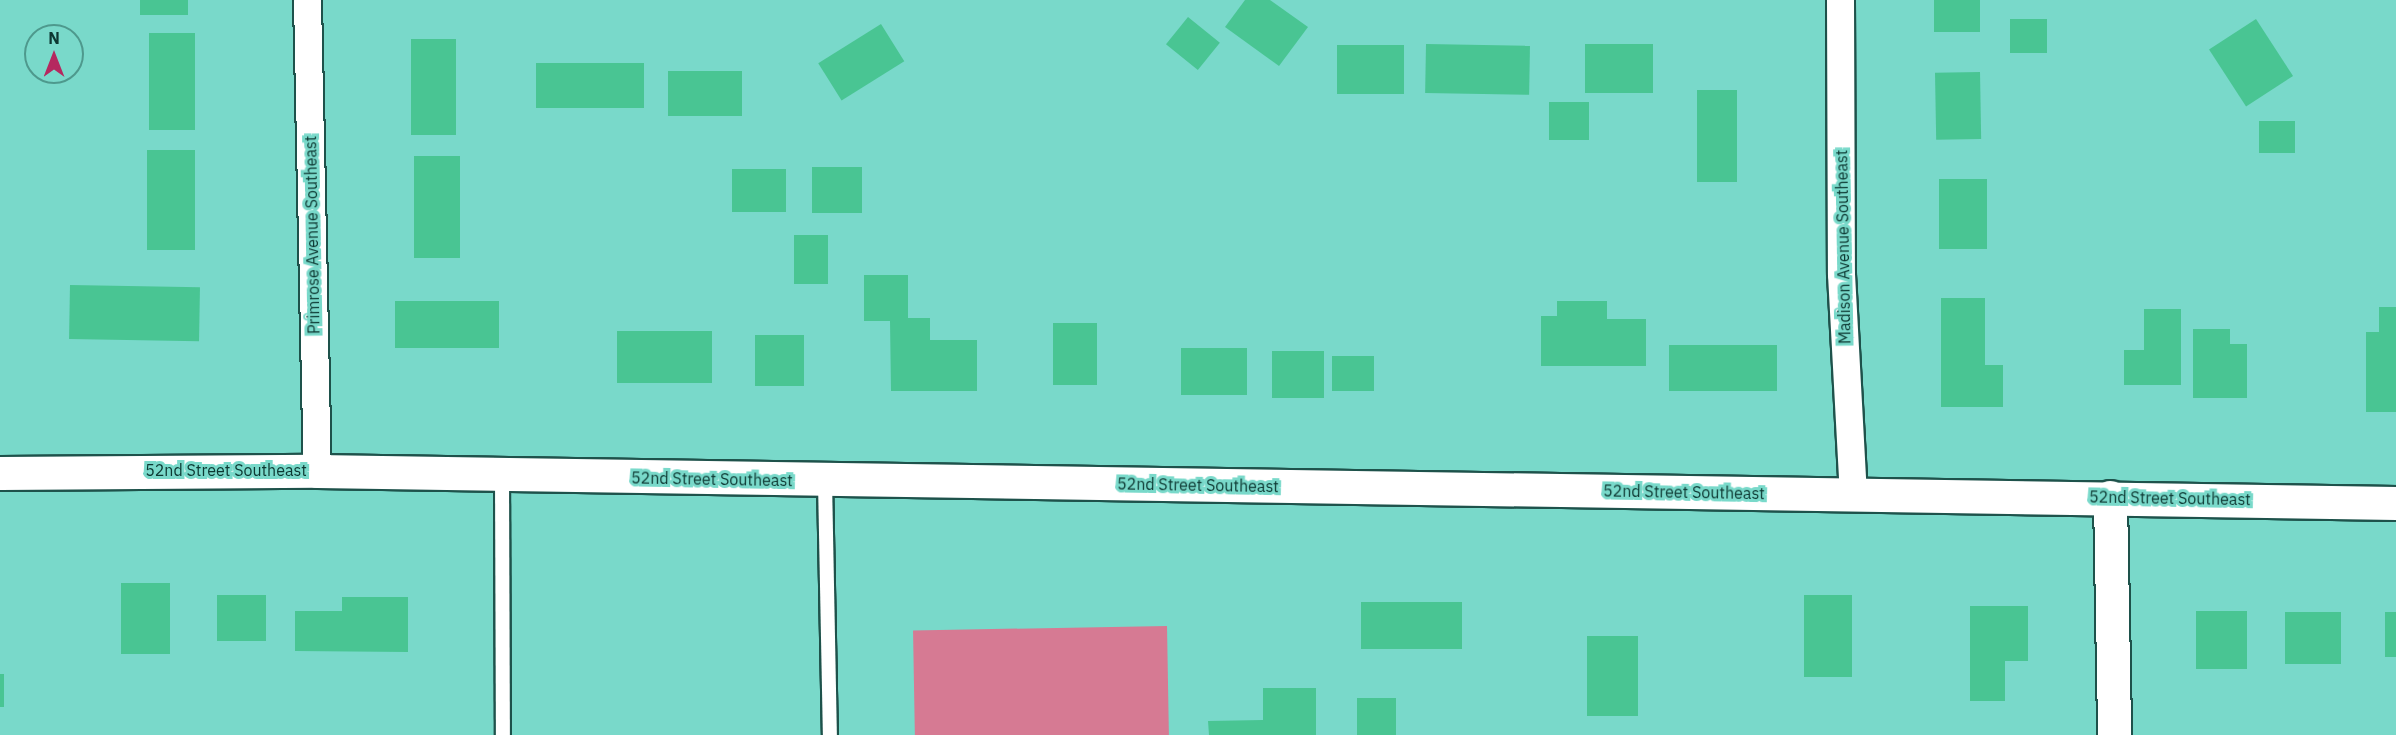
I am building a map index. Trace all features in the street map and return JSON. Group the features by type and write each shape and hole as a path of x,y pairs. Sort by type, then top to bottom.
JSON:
{"main road":[{"name":"52nd Street Southeast","path":"0,473 317,471 825,481 2109,497 2396,503"},
{"path":"2109,497 2114,735"}],"street":[{"name":"Primrose Avenue Southeast","path":"307,0 317,471"},
{"name":"Madison Avenue Southeast","path":"1840,0 1841,274 1853,494"}],"lane":[{"path":"502,476 503,735"},
{"path":"825,481 830,735"}],"shaded area":[{"path":"1167,626 1169,735 915,735 913,630"}],"building":[{"path":"140,0 188,0 188,15 140,15"},
{"path":"1245,0 1270,0 1308,27 1279,66 1225,27"},
{"path":"1934,0 1980,0 1980,32 1934,32"},
{"path":"1188,17 1220,43 1198,70 1166,44"},
{"path":"2010,19 2047,19 2047,53 2010,53"},
{"path":"2256,19 2293,76 2246,107 2209,49"},
{"path":"881,24 904,61 842,101 818,63"},
{"path":"149,33 195,33 195,130 149,130"},
{"path":"411,39 456,39 456,135 411,135"},
{"path":"1426,44 1530,46 1529,95 1425,93"},
{"path":"1585,44 1653,44 1653,93 1585,93"},
{"path":"1337,45 1404,45 1404,94 1337,94"},
{"path":"536,63 644,63 644,108 536,108"},
{"path":"668,71 742,71 742,116 668,116"},
{"path":"1980,72 1981,139 1936,140 1935,73"},
{"path":"1697,90 1737,90 1737,182 1697,182"},
{"path":"1549,102 1589,102 1589,140 1549,140"},
{"path":"2259,121 2295,121 2295,153 2259,153"},
{"path":"147,150 195,150 195,250 147,250"},
{"path":"414,156 460,156 460,258 414,258"},
{"path":"812,167 862,167 862,213 812,213"},
{"path":"732,169 786,169 786,212 732,212"},
{"path":"1939,179 1987,179 1987,249 1939,249"},
{"path":"794,235 828,235 828,284 794,284"},
{"path":"864,275 908,275 908,318 930,318 930,340 977,340 977,391 891,391 890,321 864,321"},
{"path":"70,285 200,287 199,341 69,339"},
{"path":"1941,298 1985,298 1985,365 2003,365 2003,407 1941,407"},
{"path":"395,301 499,301 499,348 395,348"},
{"path":"1557,301 1607,301 1607,319 1646,319 1646,366 1541,366 1541,316 1557,316"},
{"path":"2379,307 2396,307 2396,412 2366,412 2366,332 2379,332"},
{"path":"2144,309 2181,309 2181,385 2124,385 2124,350 2144,350"},
{"path":"1053,323 1097,323 1097,385 1053,385"},
{"path":"2193,329 2230,329 2230,344 2247,344 2247,398 2193,398"},
{"path":"617,331 712,331 712,383 617,383"},
{"path":"755,335 804,335 804,386 755,386"},
{"path":"1669,345 1777,345 1777,391 1669,391"},
{"path":"1181,348 1247,348 1247,395 1181,395"},
{"path":"1272,351 1324,351 1324,398 1272,398"},
{"path":"1332,356 1374,356 1374,391 1332,391"},
{"path":"121,583 170,583 170,654 121,654"},
{"path":"217,595 266,595 266,641 217,641"},
{"path":"1804,595 1852,595 1852,677 1804,677"},
{"path":"342,597 408,597 408,652 295,651 295,611 342,611"},
{"path":"1361,602 1462,602 1462,649 1361,649"},
{"path":"1970,606 2028,606 2028,661 2005,661 2005,701 1970,701"},
{"path":"2196,611 2247,611 2247,669 2196,669"},
{"path":"2285,612 2341,612 2341,664 2285,664"},
{"path":"2385,612 2396,612 2396,657 2385,657"},
{"path":"1587,636 1638,636 1638,716 1587,716"},
{"path":"0,674 4,674 4,707 0,707"},
{"path":"1263,688 1316,688 1316,735 1209,735 1208,721 1263,720"},
{"path":"1357,698 1396,698 1396,735 1357,735"}]}
